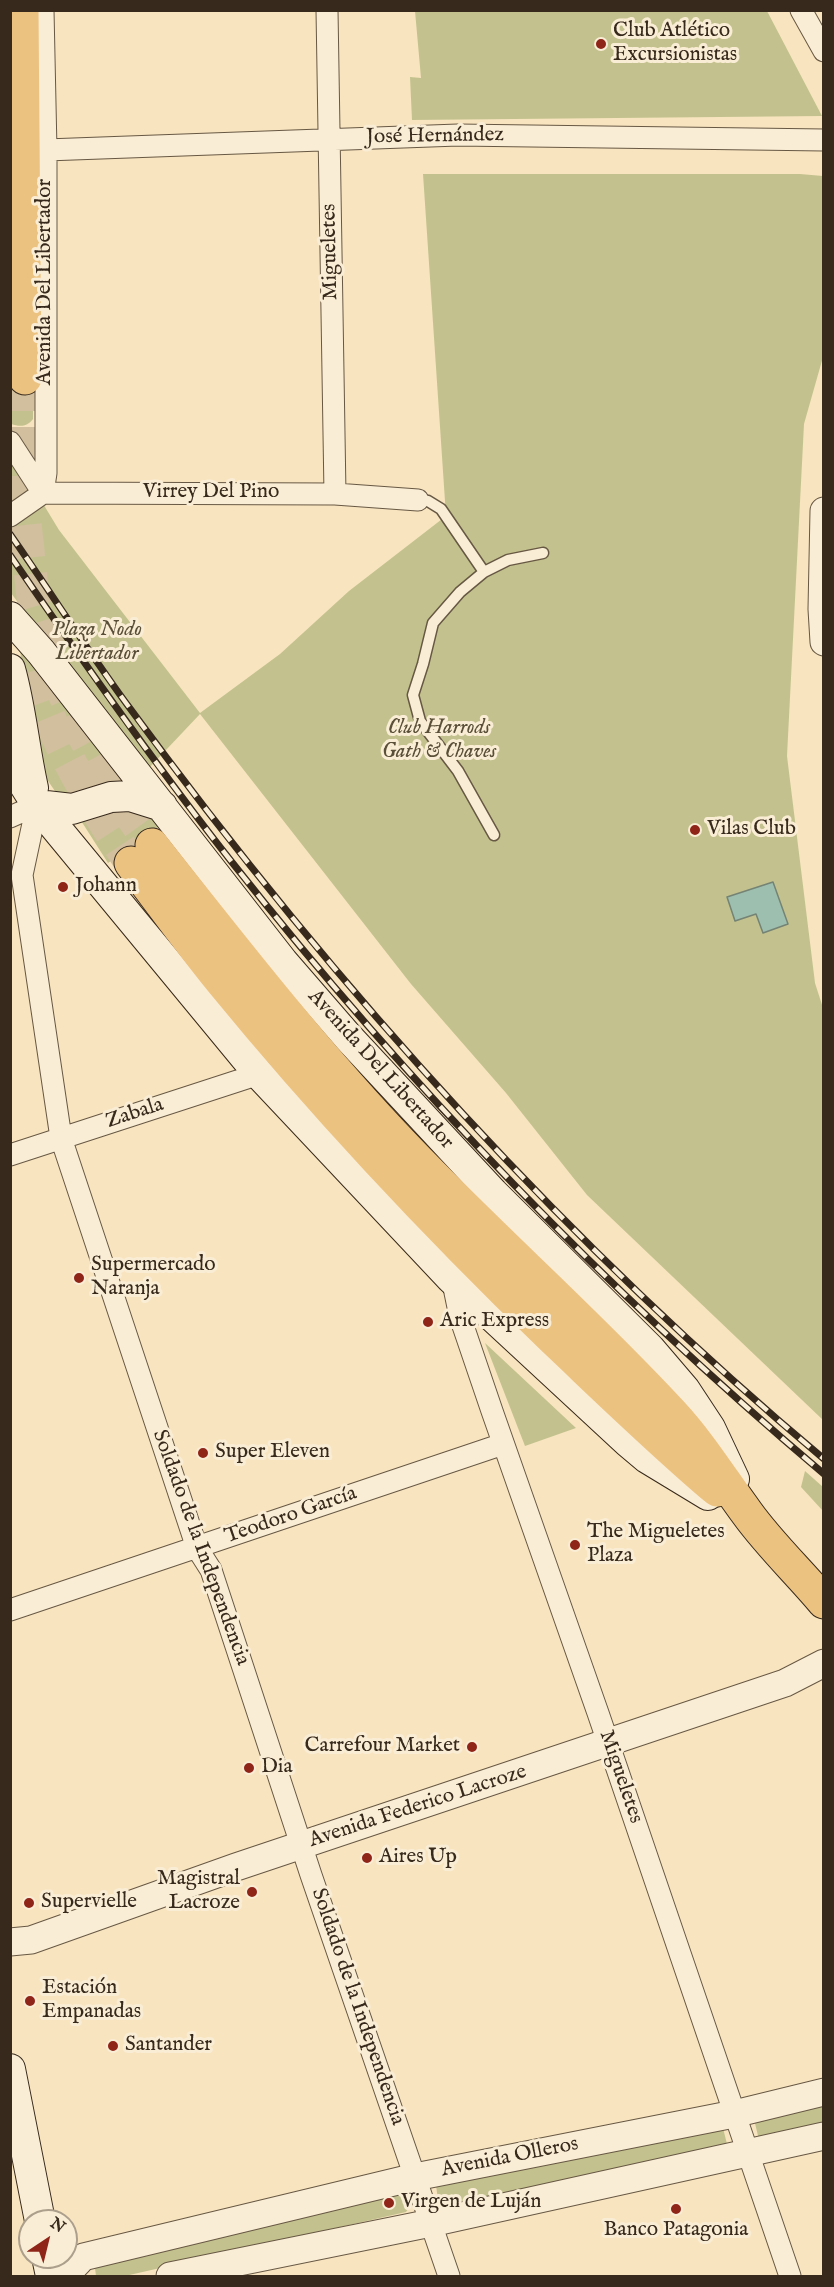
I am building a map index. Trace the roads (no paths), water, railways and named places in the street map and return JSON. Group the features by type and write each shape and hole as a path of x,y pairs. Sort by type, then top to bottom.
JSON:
{"main road":[{"name":"Avenida Del Libertador","path":"22,10 25,378"},
{"name":"Avenida Del Libertador","path":"10,617 41,652 283,962 348,1037 493,1193 650,1349 685,1390 710,1428 748,1515"},
{"path":"10,669 18,697 26,757 24,811 72,808 111,797 130,796 162,806"},
{"name":"Avenida Del Libertador","path":"10,762 24,811 259,1074 452,1278 519,1343 647,1458 703,1493 748,1515"},
{"name":"Avenida Del Libertador","path":"142,854 243,961 324,1060 490,1234 671,1413 700,1446 748,1515 824,1602"},
{"path":"10,2069 38,2209"}],"street":[{"name":"Avenida Del Libertador","path":"43,10 46,150 46,473 43,493"},
{"name":"Migueletes","path":"327,10 335,494"},
{"path":"801,10 824,51"},
{"name":"José Hernández","path":"46,150 458,135 824,140"},
{"path":"10,437 19,441 31,439 45,427"},
{"path":"10,442 43,493 10,516"},
{"name":"Virrey Del Pino","path":"43,493 335,494 418,500"},
{"path":"824,511 822,609 824,642"},
{"name":"Soldado de la Independencia","path":"24,811 22,875 60,1138 197,1548 211,1570 302,1846 449,2277"},
{"name":"Zabala","path":"10,1155 259,1074"},
{"name":"Migueletes","path":"452,1278 460,1317 790,2277"},
{"name":"Teodoro García","path":"10,1610 503,1444"},
{"name":"Avenida Federico Lacroze","path":"10,1942 31,1940 785,1683 824,1664"},
{"name":"Avenida Olleros","path":"65,2277 83,2257 415,2177 734,2114 824,2092"},
{"path":"170,2277 431,2223 824,2136"}],"lane":[{"path":"418,500 428,501 441,509 484,572"},
{"path":"494,835 458,771 420,721 412,694 423,664 433,623 460,592 484,572 508,560 543,553"}],"tunnel":[{"path":"25,378 25,523 33,597 58,680 79,727 114,792 152,845"},
{"path":"33,671 51,722 74,771 131,863"}],"railway":[{"path":"10,534 111,682 203,806 366,1006 452,1102 632,1287 824,1459"},
{"path":"10,555 118,710 202,824 298,944 367,1025 439,1105 587,1258 743,1404 824,1474"}],"place":[{"name":"Club Atlético Excursionistas","path":"601,44"},
{"name":"Vilas Club","path":"695,830"},
{"name":"Johann","path":"63,887"},
{"name":"Supermercado Naranja","path":"79,1278"},
{"name":"Aric Express","path":"428,1322"},
{"name":"Super Eleven","path":"203,1453"},
{"name":"The Migueletes Plaza","path":"575,1545"},
{"name":"Carrefour Market","path":"472,1747"},
{"name":"Dia","path":"249,1768"},
{"name":"Aires Up","path":"367,1858"},
{"name":"Magistral Lacroze","path":"252,1892"},
{"name":"Supervielle","path":"29,1903"},
{"name":"Estación Empanadas","path":"30,2001"},
{"name":"Santander","path":"113,2046"},
{"name":"Virgen de Luján","path":"389,2203"},
{"name":"Banco Patagonia","path":"676,2209"}],"park label":[{"name":"Plaza Nodo Libertador","path":"97,643"},
{"name":"Club Harrods Gath & Chaves","path":"439,741"}]}
